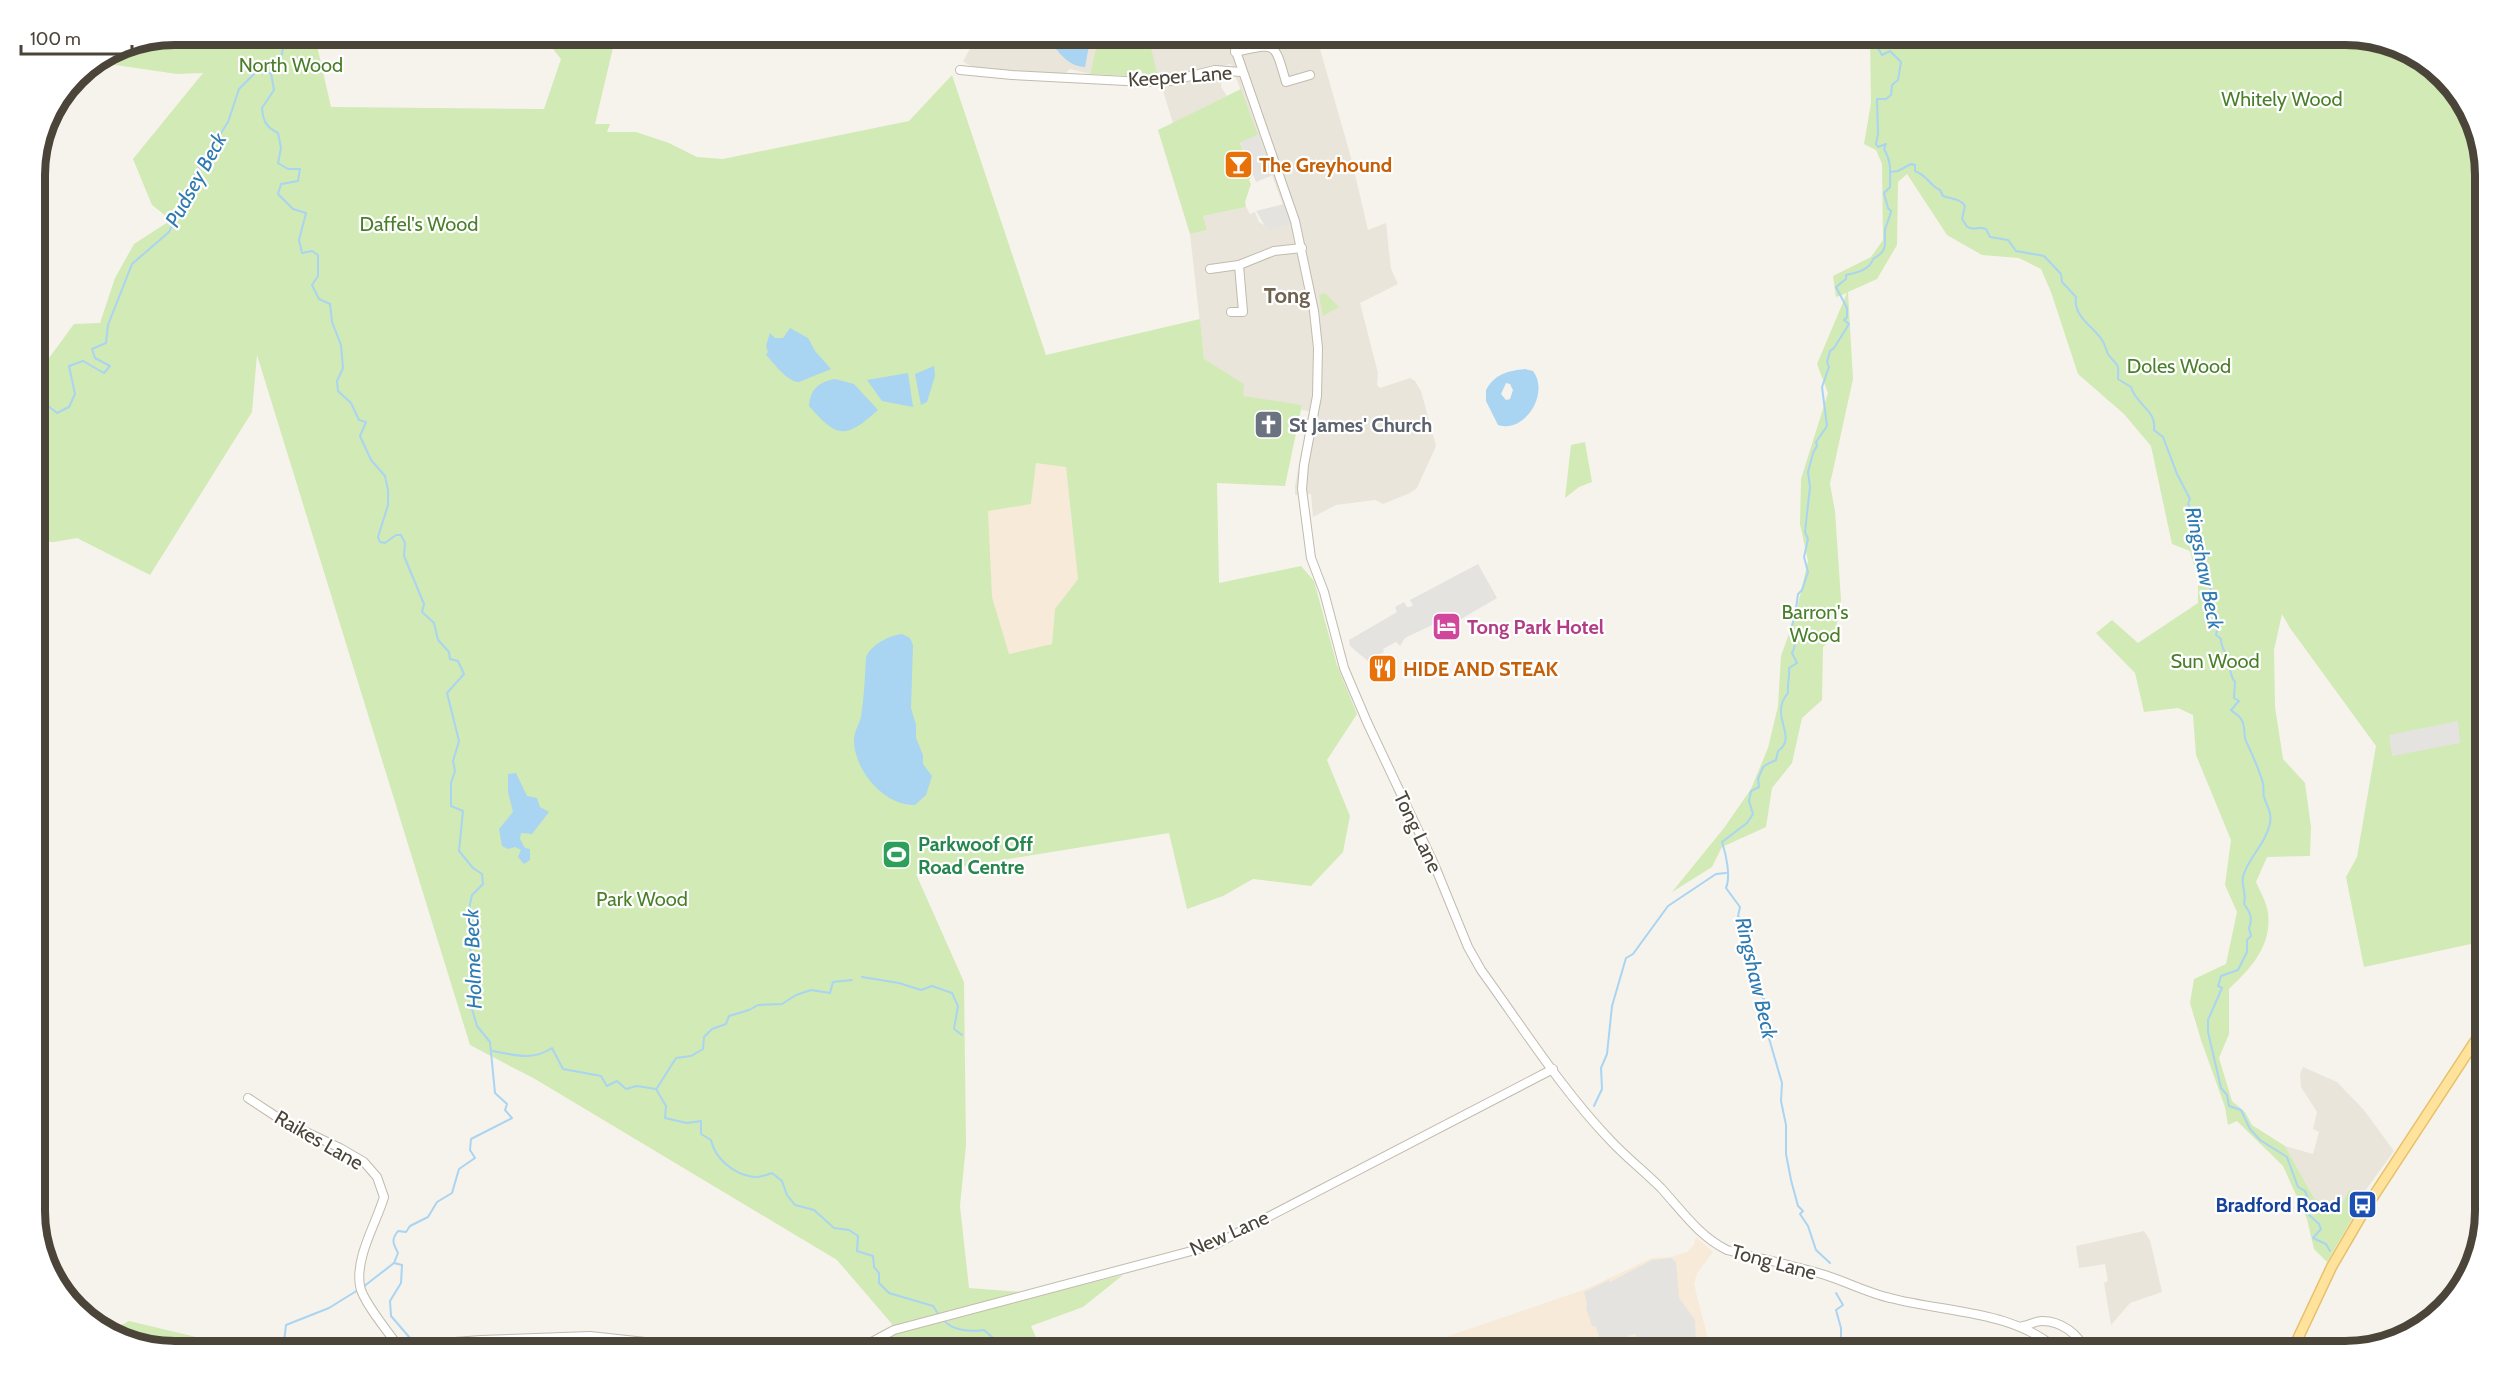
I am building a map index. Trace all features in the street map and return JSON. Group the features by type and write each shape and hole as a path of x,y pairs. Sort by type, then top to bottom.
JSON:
{"main road":[{"path":"2297,1341 2332,1266 2404,1147 2475,1042"}],"street":[{"name":"Tong Lane","path":"1233,45 1287,197 1302,248 1315,317 1318,358 1316,406 1302,476 1311,558 1324,592 1344,668 1434,864 1468,947 1481,970 1553,1069 1611,1142 1660,1187 1700,1233 1713,1243 1727,1250 1826,1275 1887,1298 1994,1318 2023,1326 2046,1341"},
{"path":"1235,52 1269,46 1278,53 1286,82 1310,75"},
{"name":"Keeper Lane","path":"960,70 1145,82 1170,81 1215,70 1241,72"},
{"path":"1210,269 1239,265 1274,250 1302,248"},
{"path":"1231,312 1243,312 1239,265"},
{"name":"New Lane","path":"874,1341 894,1330 936,1318 1214,1245 1553,1069"},
{"name":"Raikes Lane","path":"248,1098 283,1121 364,1162 376,1177 384,1197 363,1254 361,1290 395,1341"},
{"name":"Tong Lane","path":"2023,1326 2043,1321 2064,1326 2079,1341"},
{"path":"468,1341 590,1336 633,1341"}],"shaded area":[{"path":"972,45 1097,45 1090,74 1070,69 1064,74 977,68 963,61"},
{"path":"1150,45 1319,45 1352,161 1368,230 1386,223 1391,269 1398,284 1360,303 1378,373 1377,385 1380,388 1410,378 1415,381 1421,391 1436,446 1417,488 1410,493 1383,504 1375,500 1336,505 1313,517 1311,494 1295,495 1309,411 1301,410 1302,405 1243,397 1204,359 1190,234 1207,230 1203,216 1246,207 1250,214 1255,212 1259,222 1271,229 1290,224 1231,64 1222,66 1221,87 1227,96 1173,123 1163,91 1158,85"},
{"path":"1258,135 1273,175 1256,182 1240,142"},
{"path":"1284,204 1291,224 1271,230 1265,226 1256,211"},
{"path":"1003,365 1066,467 1078,579 1055,609 1052,644 1008,654 992,597 987,510 1031,504 1036,464 1004,459"},
{"path":"1478,564 1497,598 1449,626 1445,621 1405,638 1400,646 1396,642 1368,661 1350,646 1349,640 1397,612 1395,607 1404,602 1407,607 1410,607 1413,605 1410,600"},
{"path":"2458,721 2460,743 2392,756 2389,735"},
{"path":"2303,1067 2337,1082 2364,1110 2394,1151 2360,1198 2349,1190 2339,1211 2314,1198 2285,1146 2313,1154 2319,1132 2313,1129 2317,1112 2301,1087 2300,1074"},
{"path":"2144,1231 2150,1240 2162,1292 2130,1303 2111,1325 2104,1283 2108,1281 2105,1264 2079,1268 2076,1246"},
{"path":"1696,1237 1713,1252 1697,1273 1694,1284 1708,1341 1434,1341 1586,1289 1652,1258 1671,1257 1687,1252 1694,1245"},
{"path":"1671,1258 1676,1262 1679,1298 1695,1320 1696,1341 1636,1341 1636,1334 1628,1336 1628,1341 1600,1341 1596,1327 1592,1326 1584,1292 1609,1280 1610,1282 1652,1260"}],"green space":[{"path":"322,45 318,50 331,107 544,109 561,59 550,45 614,45 595,124 610,124 607,132 636,132 669,143 697,157 723,159 909,121 952,75 1046,355 1200,319 1204,359 1244,384 1243,396 1302,405 1285,486 1217,483 1219,583 1301,566 1314,581 1337,665 1357,714 1327,760 1350,816 1343,852 1311,886 1253,879 1223,896 1187,909 1169,833 916,874 964,982 966,1145 960,1206 969,1288 1021,1292 1023,1299 1123,1275 1083,1307 1031,1326 1038,1341 889,1340 892,1324 837,1260 535,1079 470,1045 257,355 252,412 150,575 77,538 45,542 45,363 74,324 100,323 115,278 134,244 171,220 152,205 133,159 203,73 177,74 108,64 133,52 158,46","holes":["1036,463 1066,467 1078,579 1055,609 1052,644 1009,654 992,597 988,511 1031,504"]},
{"path":"1097,45 1150,45 1158,78 1142,76 1142,71 1132,71 1132,76 1090,74"},
{"path":"1870,45 2345,45 2379,49 2410,62 2437,83 2462,117 2473,149 2475,166 2475,943 2364,967 2346,877 2357,857 2376,746 2282,614 2274,650 2275,707 2283,759 2305,783 2311,827 2310,856 2267,857 2256,882 2267,909 2267,936 2252,964 2229,989 2229,1034 2219,1058 2232,1101 2245,1112 2252,1125 2285,1146 2314,1198 2339,1210 2349,1190 2363,1200 2327,1262 2314,1249 2307,1219 2283,1166 2237,1121 2228,1125 2225,1107 2190,1003 2194,979 2226,964 2237,912 2225,885 2231,840 2196,755 2193,715 2178,708 2144,712 2135,673 2096,633 2112,620 2138,643 2198,603 2198,580 2190,551 2172,544 2151,446 2124,414 2078,374 2041,269 2019,258 1982,255 1947,235 1907,174 1898,182 1897,245 1877,279 1848,292 1853,379 1830,484 1835,511 1841,600 1835,636 1823,647 1822,700 1802,718 1792,763 1772,788 1766,827 1722,847 1712,867 1672,892 1724,828 1751,789 1768,748 1778,706 1781,656 1795,617 1808,561 1800,524 1801,479 1828,393 1817,364 1847,293 1836,297 1833,276 1871,257 1883,240 1882,164 1876,150 1864,144 1871,103"},
{"path":"1241,89 1258,135 1240,143 1253,174 1249,180 1251,184 1245,202 1246,207 1203,216 1207,230 1190,234 1158,130"},
{"path":"1325,293 1339,307 1323,316 1319,295"},
{"path":"1585,442 1592,482 1579,487 1565,498 1571,445"},
{"path":"129,1321 213,1341 158,1340 141,1337 117,1327"}],"water":[{"path":"1053,45 1089,45 1085,67 1074,65"},
{"path":"790,328 808,338 815,351 831,369 799,382 781,372 766,355 768,352 766,346 770,333 775,338 783,338"},
{"path":"934,366 935,376 927,402 921,405 915,374"},
{"path":"1525,369 1533,371 1537,380 1537,400 1525,418 1508,426 1498,425 1486,401 1486,390 1493,380 1507,372","holes":["1506,383 1510,384 1513,390 1510,399 1506,400 1501,394"]},
{"path":"908,373 913,407 882,401 867,380"},
{"path":"835,379 854,384 878,410 867,420 849,430 842,431 827,425 809,406 811,395 816,387"},
{"path":"902,634 910,638 913,645 911,708 916,725 916,738 923,755 923,764 932,776 926,795 915,805 903,804 892,799 873,784 859,763 854,740 861,717 866,657 881,641"},
{"path":"516,773 527,796 537,798 540,807 549,812 532,834 521,833 520,839 525,848 530,849 530,860 524,864 518,857 521,850 502,846 499,829 513,812 508,792 508,774"}],"waterway":[{"name":"Pudsey Beck","path":"271,73 281,58 284,45"},
{"name":"Ringshaw Beck","path":"1830,1263 1816,1250 1808,1226 1800,1214 1803,1211 1798,1206 1791,1180 1786,1154 1786,1125 1781,1101 1782,1083 1768,1035 1764,999 1759,994 1746,951 1747,927 1738,916 1740,907 1726,888 1728,871 1722,842 1747,823 1753,814 1749,801 1751,791 1759,787 1758,779 1763,767 1776,760 1778,751 1786,739 1781,710 1788,693 1789,668 1797,663 1792,653 1795,642 1790,631 1798,594 1802,590 1808,572 1804,557 1808,539 1805,532 1810,487 1808,472 1817,446 1816,442 1827,426 1822,387 1829,367 1827,362 1830,351 1849,324 1844,320 1847,317 1847,308 1836,287 1846,279 1846,275 1869,266 1885,247 1885,230 1891,211 1884,193 1890,187 1890,168 1884,149 1886,144 1878,147 1876,144 1877,99 1886,99 1891,95 1892,85 1898,80 1901,62 1890,51 1882,55 1876,45"},
{"name":"Pudsey Beck","path":"45,405 57,413 69,407 75,394 69,366 83,361 104,373 110,366 95,358 92,349 106,343 108,325 132,264 169,232 195,174 228,122 239,89 256,72 271,73"},
{"name":"Holme Beck","path":"271,73 274,90 262,108 263,117 268,126 278,133 281,148 278,163 288,169 300,169 298,181 281,184 278,194 293,209 306,213 299,240 302,253 312,251 318,255 318,276 312,285 319,299 330,304 332,322 341,345 343,368 337,381 338,391 351,403 359,420 366,422 360,436 371,460 385,476 388,505 378,537 380,542 385,543 396,535 401,535 405,543 404,556 424,604 422,612 434,623 438,640 449,652 450,659 458,661 464,674 447,693 459,741 453,761 455,771 451,783 451,806 463,811 459,851 473,868 482,874 483,884 472,895 469,909 472,920 470,949 476,969 472,1009 477,1026 490,1042 495,1093 507,1104 505,1110 512,1118 471,1139 470,1150 475,1158 459,1169 452,1193 437,1202 428,1217 410,1226 406,1232 398,1231 394,1237 398,1253 394,1263 363,1287"},
{"name":"Ringshaw Beck","path":"1890,172 1898,171 1911,164 1915,165 1915,171 1940,190 1943,196 1963,203 1965,206 1962,219 1967,227 1986,229 1990,237 2008,240 2016,251 2044,256 2061,274 2062,282 2076,297 2076,304 2084,321 2102,340 2108,354 2117,364 2118,379 2131,387 2152,417 2154,430 2163,437 2177,474 2190,499 2188,504 2197,519 2202,566 2212,593 2210,604 2216,619 2216,635 2221,639 2229,661 2235,682 2234,698 2239,701 2231,710 2243,721 2245,739 2261,778 2270,816 2268,831 2248,864 2243,877 2244,904 2251,918 2249,928 2251,936 2247,940 2247,952 2238,970 2221,976 2218,986 2222,988 2208,1020 2208,1032 2221,1088 2227,1095 2229,1106 2241,1110 2250,1129 2260,1140 2287,1157 2298,1187 2305,1191 2308,1198 2303,1201 2308,1214 2321,1229 2313,1238 2326,1244 2330,1251"},
{"path":"1594,1106 1602,1089 1601,1068 1607,1054 1612,1006 1626,958 1633,954 1668,906 1716,874 1726,873"},
{"path":"862,977 899,983 921,990 932,986 952,993 958,1006 954,1029 962,1035"},
{"path":"657,1088 676,1058 691,1056 703,1049 704,1037 712,1029 726,1024 729,1016 758,1005 782,1004 796,995 811,990 830,993 833,982 852,980"},
{"path":"493,1051 530,1056 552,1048 563,1069 601,1076 607,1086 617,1081 626,1089 637,1086 656,1089 666,1106 665,1118 687,1123 701,1121 701,1134 711,1140 721,1159 732,1169 753,1177 772,1173 782,1181 787,1195 795,1205 814,1210 834,1228 849,1230 858,1236 857,1251 873,1256 874,1267 879,1273 879,1283 889,1293 933,1306 939,1315"},
{"path":"394,1263 402,1265 401,1283 390,1301 391,1316 411,1341"},
{"name":"Holme Beck","path":"284,1341 286,1325 329,1308 358,1290"},
{"path":"1836,1293 1843,1305 1836,1310 1841,1328 1841,1341"},
{"path":"943,1319 951,1326 967,1331 984,1330 994,1341"}],"place":[{"name":"The Greyhound","path":"1238,165"},
{"name":"St James' Church","path":"1268,425"},
{"name":"Tong Park Hotel","path":"1446,627"},
{"name":"HIDE AND STEAK","path":"1382,669"},
{"name":"Parkwoof Off Road Centre","path":"897,855"},
{"name":"Bradford Road","path":"2362,1205"}],"district":[{"name":"Tong","path":"1287,295"}],"park label":[{"name":"North Wood","path":"291,65"},
{"name":"Whitely Wood","path":"2282,99"},
{"name":"Daffel's Wood","path":"419,224"},
{"name":"Doles Wood","path":"2179,366"},
{"name":"Barron's Wood","path":"1815,624"},
{"name":"Sun Wood","path":"2215,661"},
{"name":"Park Wood","path":"642,899"}]}
